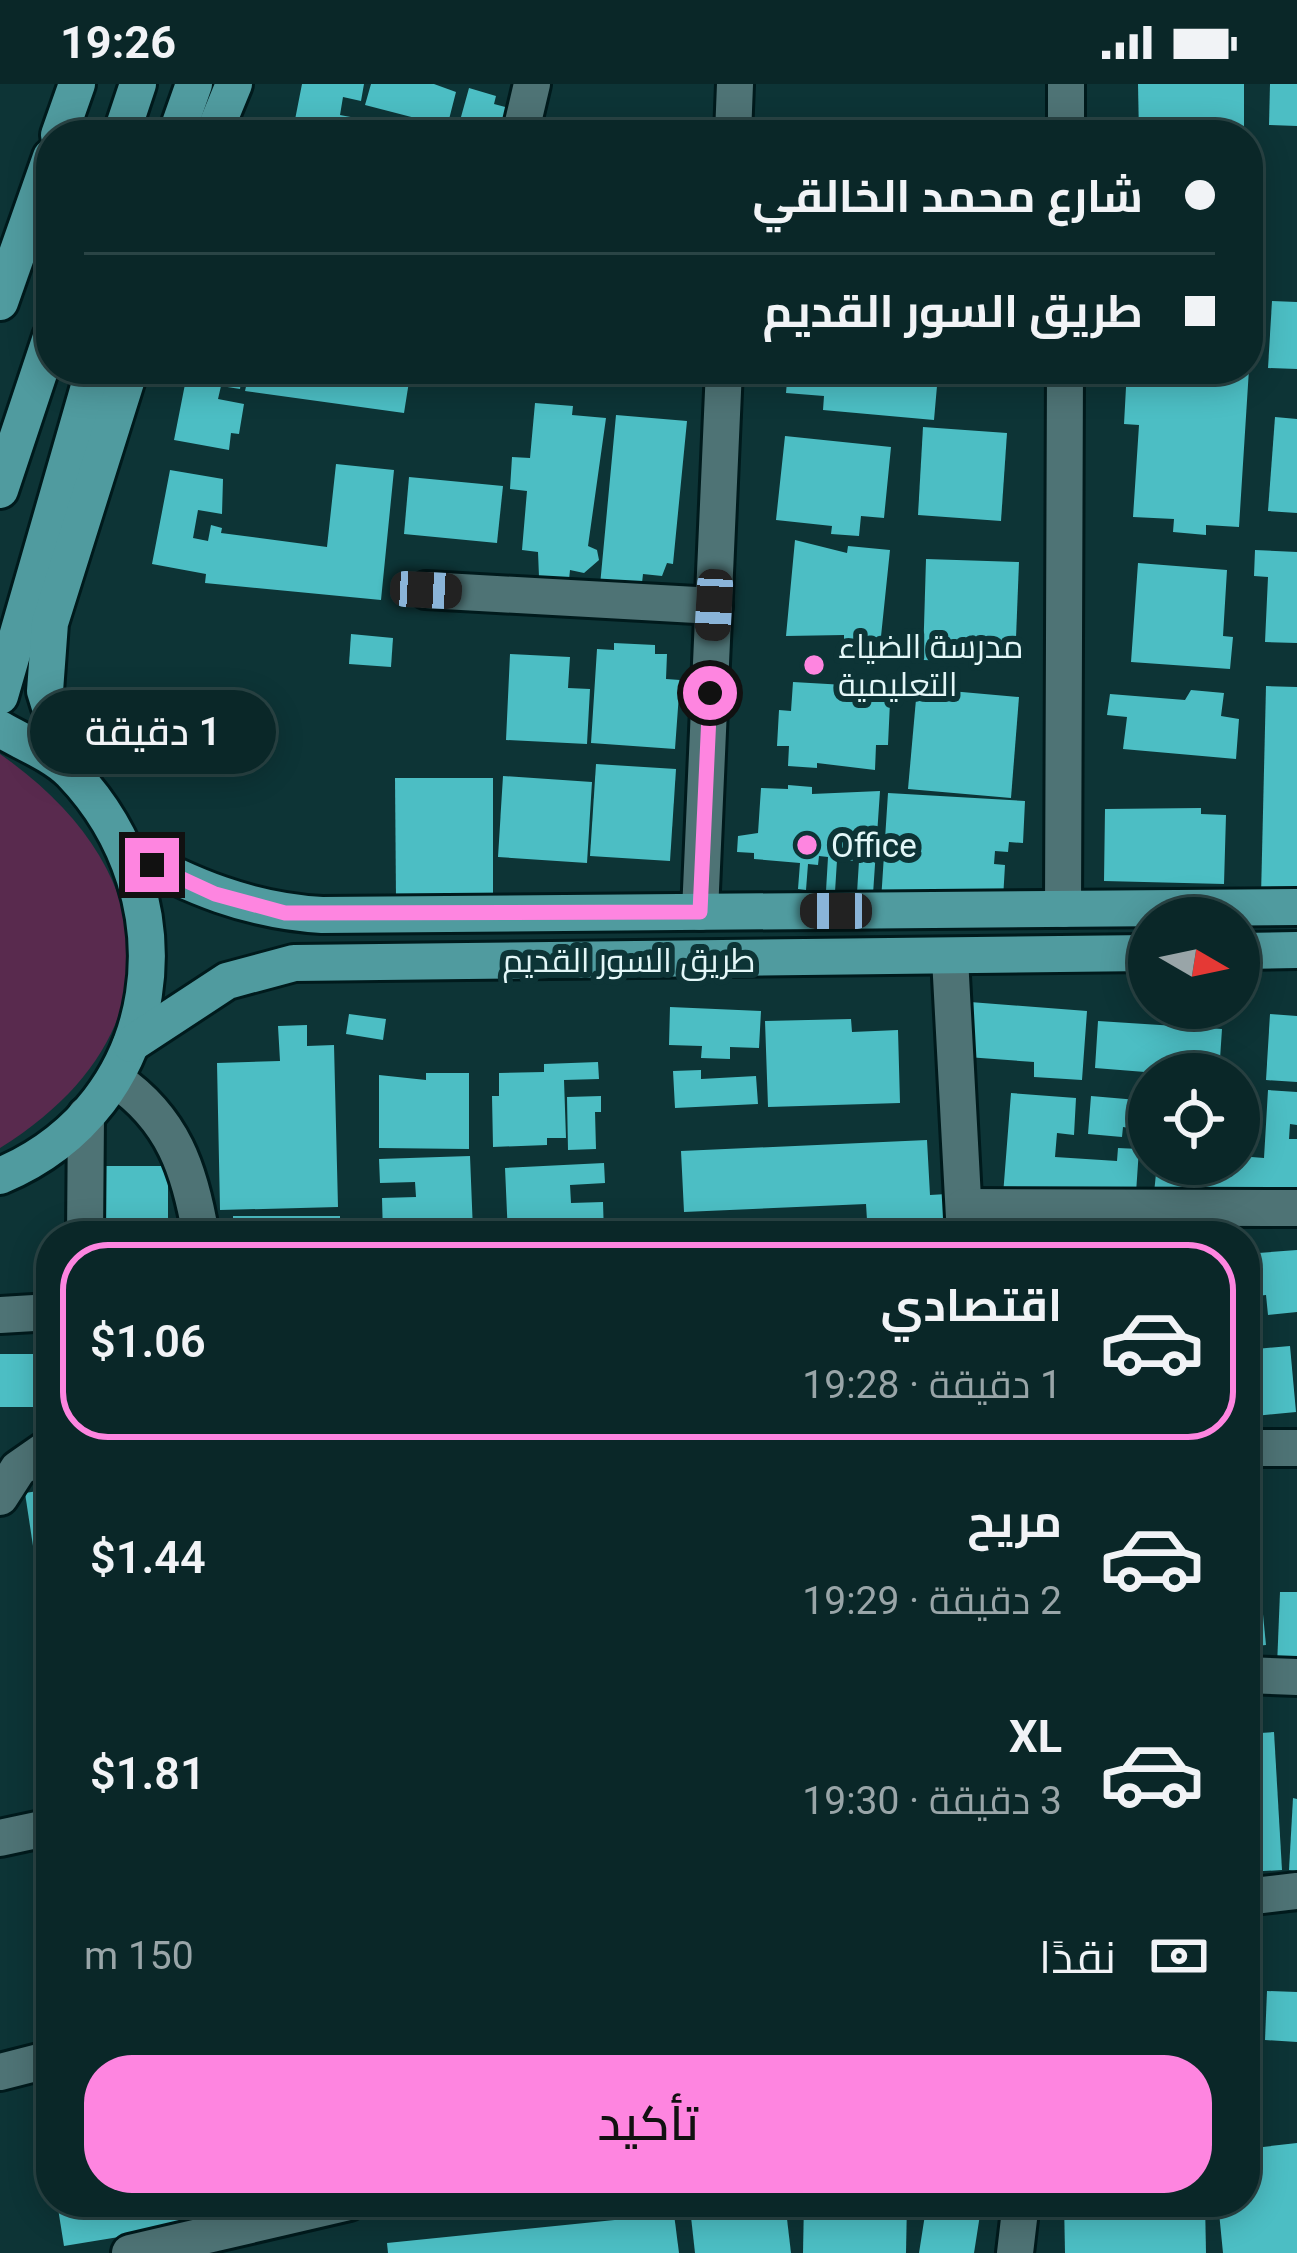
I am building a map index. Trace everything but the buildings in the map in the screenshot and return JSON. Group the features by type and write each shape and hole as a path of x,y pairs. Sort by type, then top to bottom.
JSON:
{"main road":[{"path":"64,120 77,84"},
{"path":"126,120 139,84"},
{"path":"181,120 194,84"},
{"path":"219,120 234,84"},
{"path":"0,302 36,200"},
{"path":"0,490 36,382"},
{"path":"0,696 90,384"},
{"path":"1,1176 48,1150 116,1080 148,978 146,914 127,851 69,769 45,691 50,623 125,384"},
{"path":"0,729 69,769"},
{"name":"طريق السور القديم","path":"127,851 215,894 285,913 1297,907"},
{"path":"1260,951 1297,950"},
{"name":"طريق السور القديم","path":"131,1044 227,980 294,963 1128,954"}],"street":[{"path":"524,120 532,84"},
{"path":"734,120 735,84"},
{"path":"1066,84 1066,120"},
{"path":"700,912 723,384"},
{"path":"1063,909 1065,384"},
{"path":"426,590 714,605"},
{"path":"950,958 965,1221"},
{"path":"116,1080 141,1097 173,1136 198,1221"},
{"path":"86,1115 86,1221"},
{"path":"989,1221 1297,1208"},
{"path":"0,1315 36,1313"},
{"path":"1260,1448 1297,1448"},
{"path":"0,1497 18,1469 36,1456"},
{"path":"1260,1676 1297,1677"},
{"path":"0,1838 36,1830"},
{"path":"1260,1895 1297,1891"},
{"path":"0,2072 36,2064"},
{"path":"130,2253 285,2217"},
{"path":"1015,2253 1020,2217"}],"shaded area":[{"path":"0,754 55,800 95,849 120,900 129,953 122,1005 98,1056 58,1104 0,1148"}],"place":[{"name":"مدرسة الضياء التعليمية","path":"814,665"},
{"name":"Office","path":"807,845"}],"route":[{"path":"152,865 215,894 285,913 700,912 710,693"}]}
